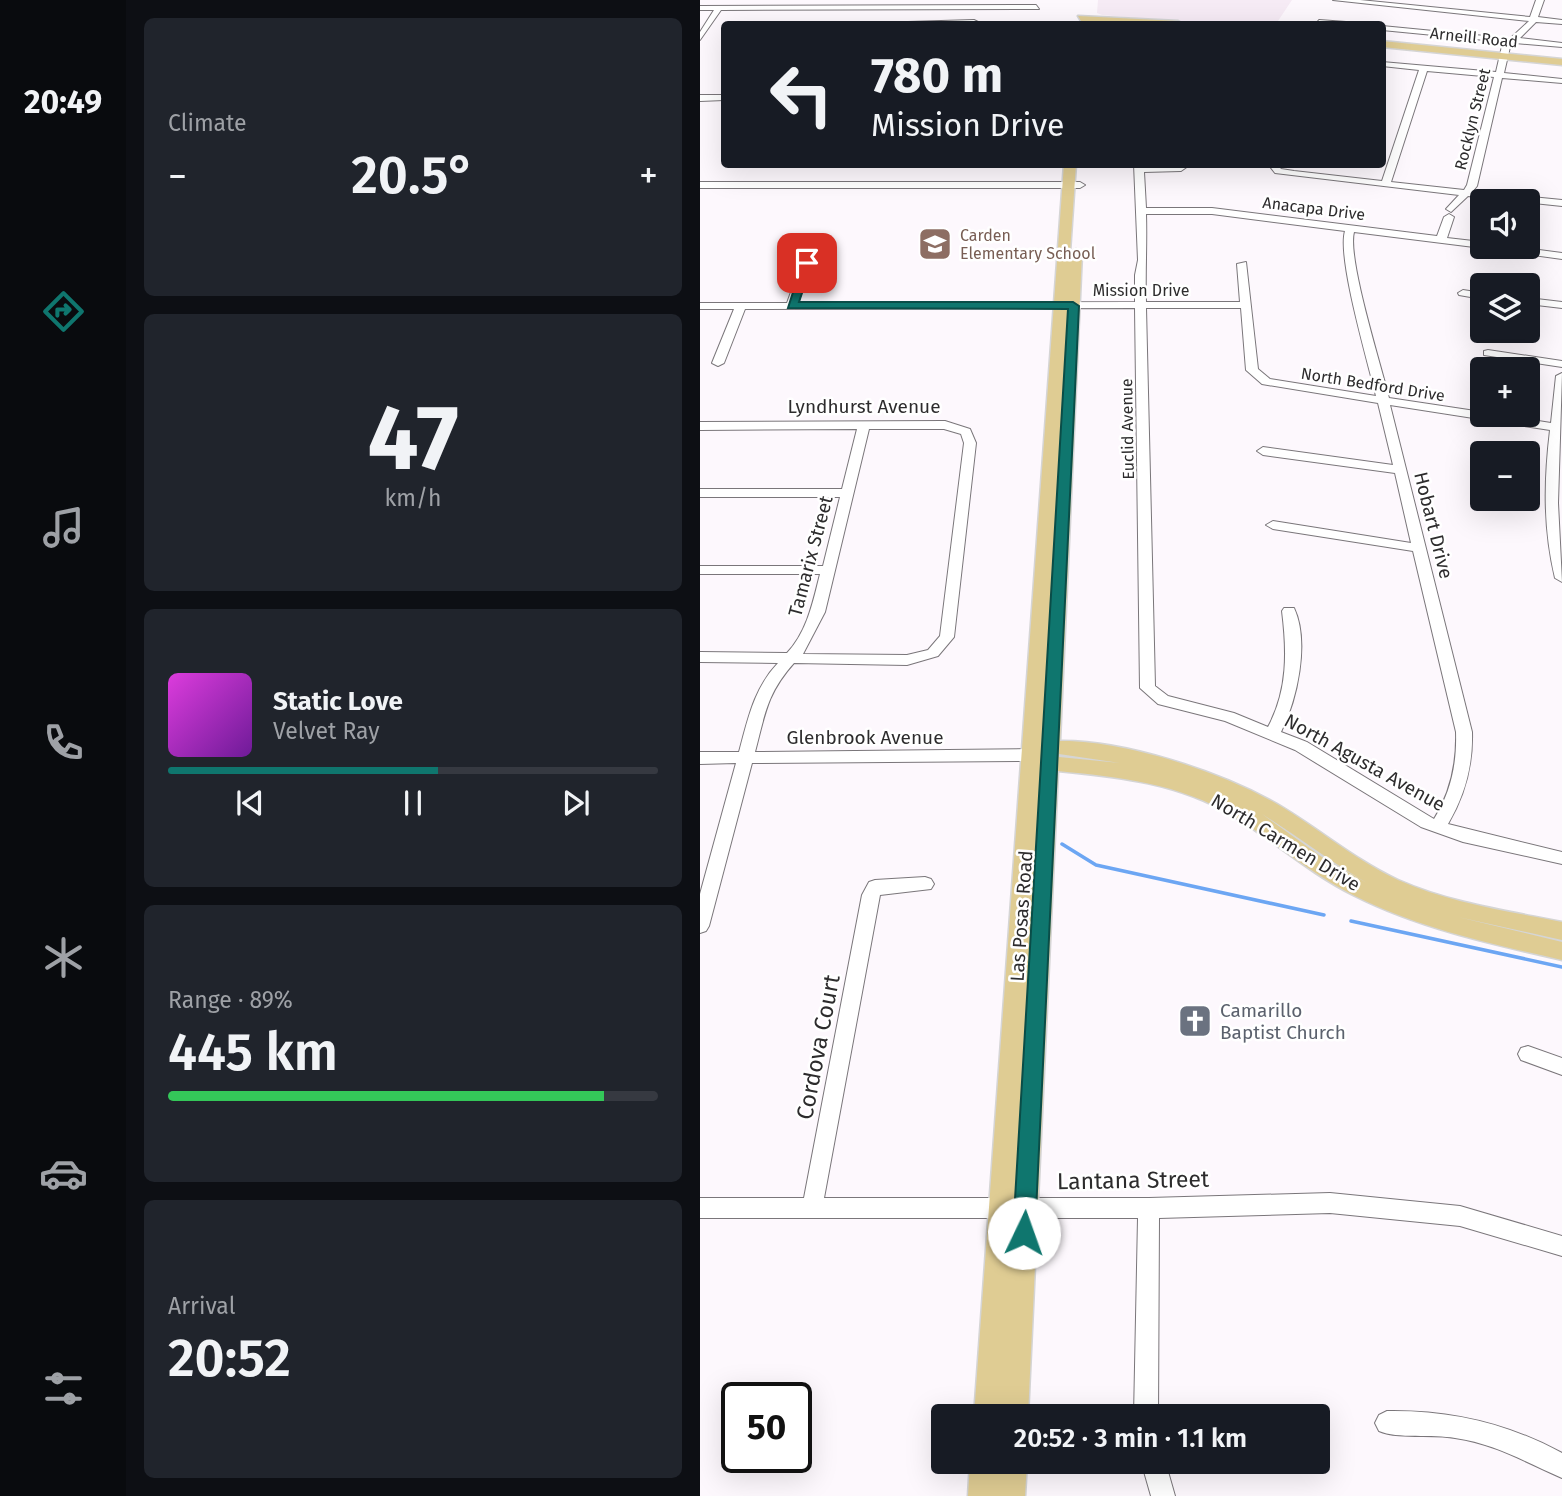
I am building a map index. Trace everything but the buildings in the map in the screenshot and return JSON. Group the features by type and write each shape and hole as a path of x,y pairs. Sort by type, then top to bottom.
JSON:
{"main road":[{"path":"1083,0 1086,21"},
{"path":"1086,21 1092,1"},
{"name":"Arneill Road","path":"1386,46 1562,64"},
{"name":"Las Posas Road","path":"1071,168 1075,184"},
{"name":"Las Posas Road","path":"990,1404 1014,1208 1045,755 1066,306 1075,184 1081,168"},
{"name":"North Carmen Drive","path":"1045,755 1085,749 1185,770 1267,808 1324,847 1393,886 1446,905 1562,931"},
{"name":"North Carmen Drive","path":"1045,755 1123,770 1208,794 1335,876 1389,902 1449,925 1562,951"},
{"name":"Las Posas Road","path":"1014,1208 1014,1404"},
{"path":"983,1496 984,1474"},
{"path":"1010,1496 1011,1474"}],"street":[{"path":"1338,0 1400,3 1438,10 1562,22"},
{"path":"1467,13 1472,0"},
{"path":"1534,19 1540,0"},
{"path":"700,8 955,4 1036,7"},
{"path":"700,38 719,8"},
{"path":"1430,33 1438,10"},
{"name":"Rocklyn Street","path":"1441,240 1450,213 1468,192 1503,58 1511,40 1529,28 1534,19"},
{"path":"1386,28 1485,38"},
{"path":"1511,40 1562,45"},
{"path":"1386,64 1562,81"},
{"path":"1386,184 1424,68"},
{"path":"702,100 721,98"},
{"name":"Euclid Avenue","path":"1139,168 1142,211 1146,670 1152,692"},
{"path":"1276,168 1294,174 1562,203 1562,196"},
{"path":"700,185 1075,184"},
{"name":"Anacapa Drive","path":"1142,211 1212,211 1470,244"},
{"name":"Hobart Drive","path":"1350,229 1347,240 1350,267 1465,741 1460,784 1438,827"},
{"path":"792,305 814,242"},
{"path":"1540,253 1562,256"},
{"path":"1242,264 1247,305"},
{"path":"1463,293 1470,294"},
{"path":"1540,302 1562,305"},
{"name":"Mission Drive","path":"700,306 1247,305"},
{"name":"North Bedford Drive","path":"1247,305 1252,370 1262,380 1382,402 1560,428"},
{"path":"718,363 741,306"},
{"path":"1488,353 1562,364"},
{"path":"1562,376 1552,514 1562,578"},
{"name":"Lyndhurst Avenue","path":"700,426 951,425 966,432 970,440 947,637 933,653"},
{"name":"Tamarix Street","path":"700,926 707,873 768,685 793,656 813,624 864,426"},
{"path":"1263,451 1401,470"},
{"path":"700,493 846,494"},
{"path":"1273,525 1420,548"},
{"path":"700,570 827,570"},
{"path":"1272,734 1288,704 1294,680 1289,611"},
{"path":"700,657 793,656 907,660 933,653"},
{"name":"North Agusta Avenue","path":"1152,692 1163,700 1229,717 1313,753 1371,791 1438,827 1492,843 1562,858"},
{"name":"Glenbrook Avenue","path":"700,758 1045,755"},
{"name":"Cordova Court","path":"812,1209 871,895 875,887 925,884"},
{"path":"1528,1054 1562,1067"},
{"name":"Lantana Street","path":"700,1208 1149,1208 1329,1203 1385,1206 1460,1216 1562,1246"},
{"path":"1146,1404 1149,1208"},
{"path":"1387,1423 1425,1421 1470,1428 1518,1443 1562,1466"},
{"path":"1157,1474 1163,1496"}],"shaded area":[{"path":"1098,0 1292,0 1278,21 1170,21 1097,13"}],"waterway":[{"path":"1062,844 1096,865 1324,915"},
{"path":"1351,921 1562,967"}],"place":[{"name":"Carden Elementary School","path":"935,244"},
{"name":"Camarillo Baptist Church","path":"1195,1021"}],"route":[{"path":"807,263 792,305 1073,306 1044,900 1024,1233"}]}
